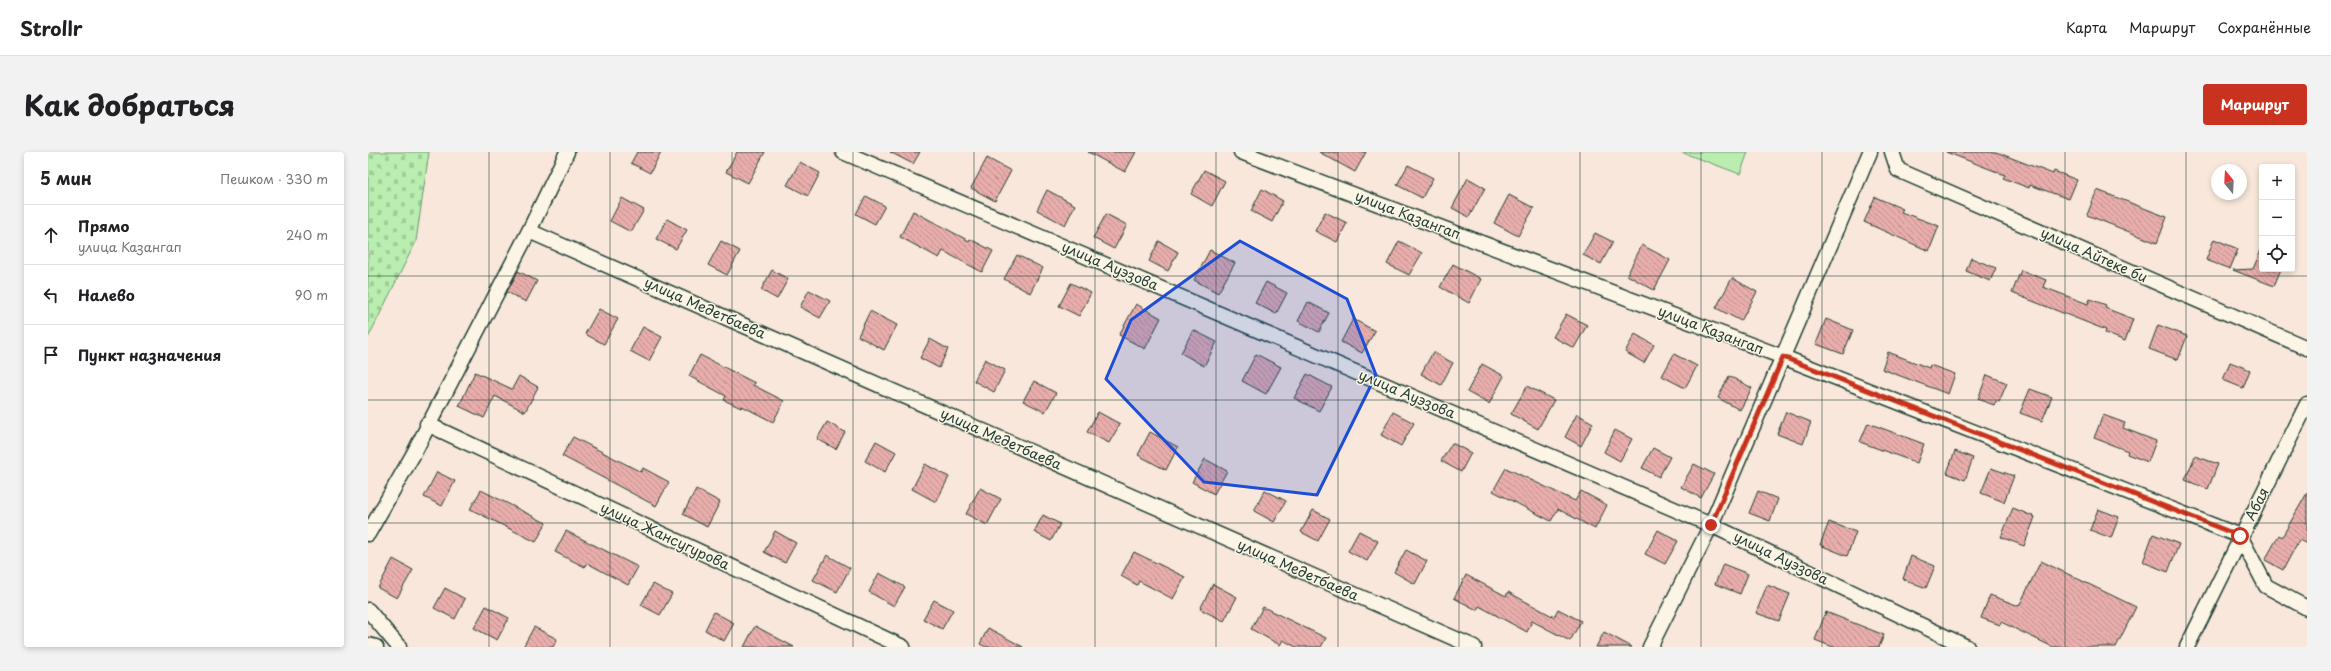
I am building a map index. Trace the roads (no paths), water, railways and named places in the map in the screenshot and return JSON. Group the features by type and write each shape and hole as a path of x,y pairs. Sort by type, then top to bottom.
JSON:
{"street":[{"path":"368,534 414,453 529,231 567,152"},
{"name":"улица Ауэзова","path":"843,152 1711,525 1967,647"},
{"name":"улица Казангап","path":"1241,152 1783,357 2240,536"},
{"path":"1650,647 1711,525 1870,152"},
{"name":"улица Айтеке би","path":"1892,152 1898,170 2307,348"},
{"name":"улица Медетбаева","path":"529,231 1474,647"},
{"name":"Абая","path":"2187,647 2240,536 2302,425 2307,404"},
{"name":"улица Жансугурова","path":"428,424 903,647"},
{"path":"2240,536 2266,586 2307,608"},
{"path":"368,610 399,647"},
{"path":"368,645 376,647"}]}
